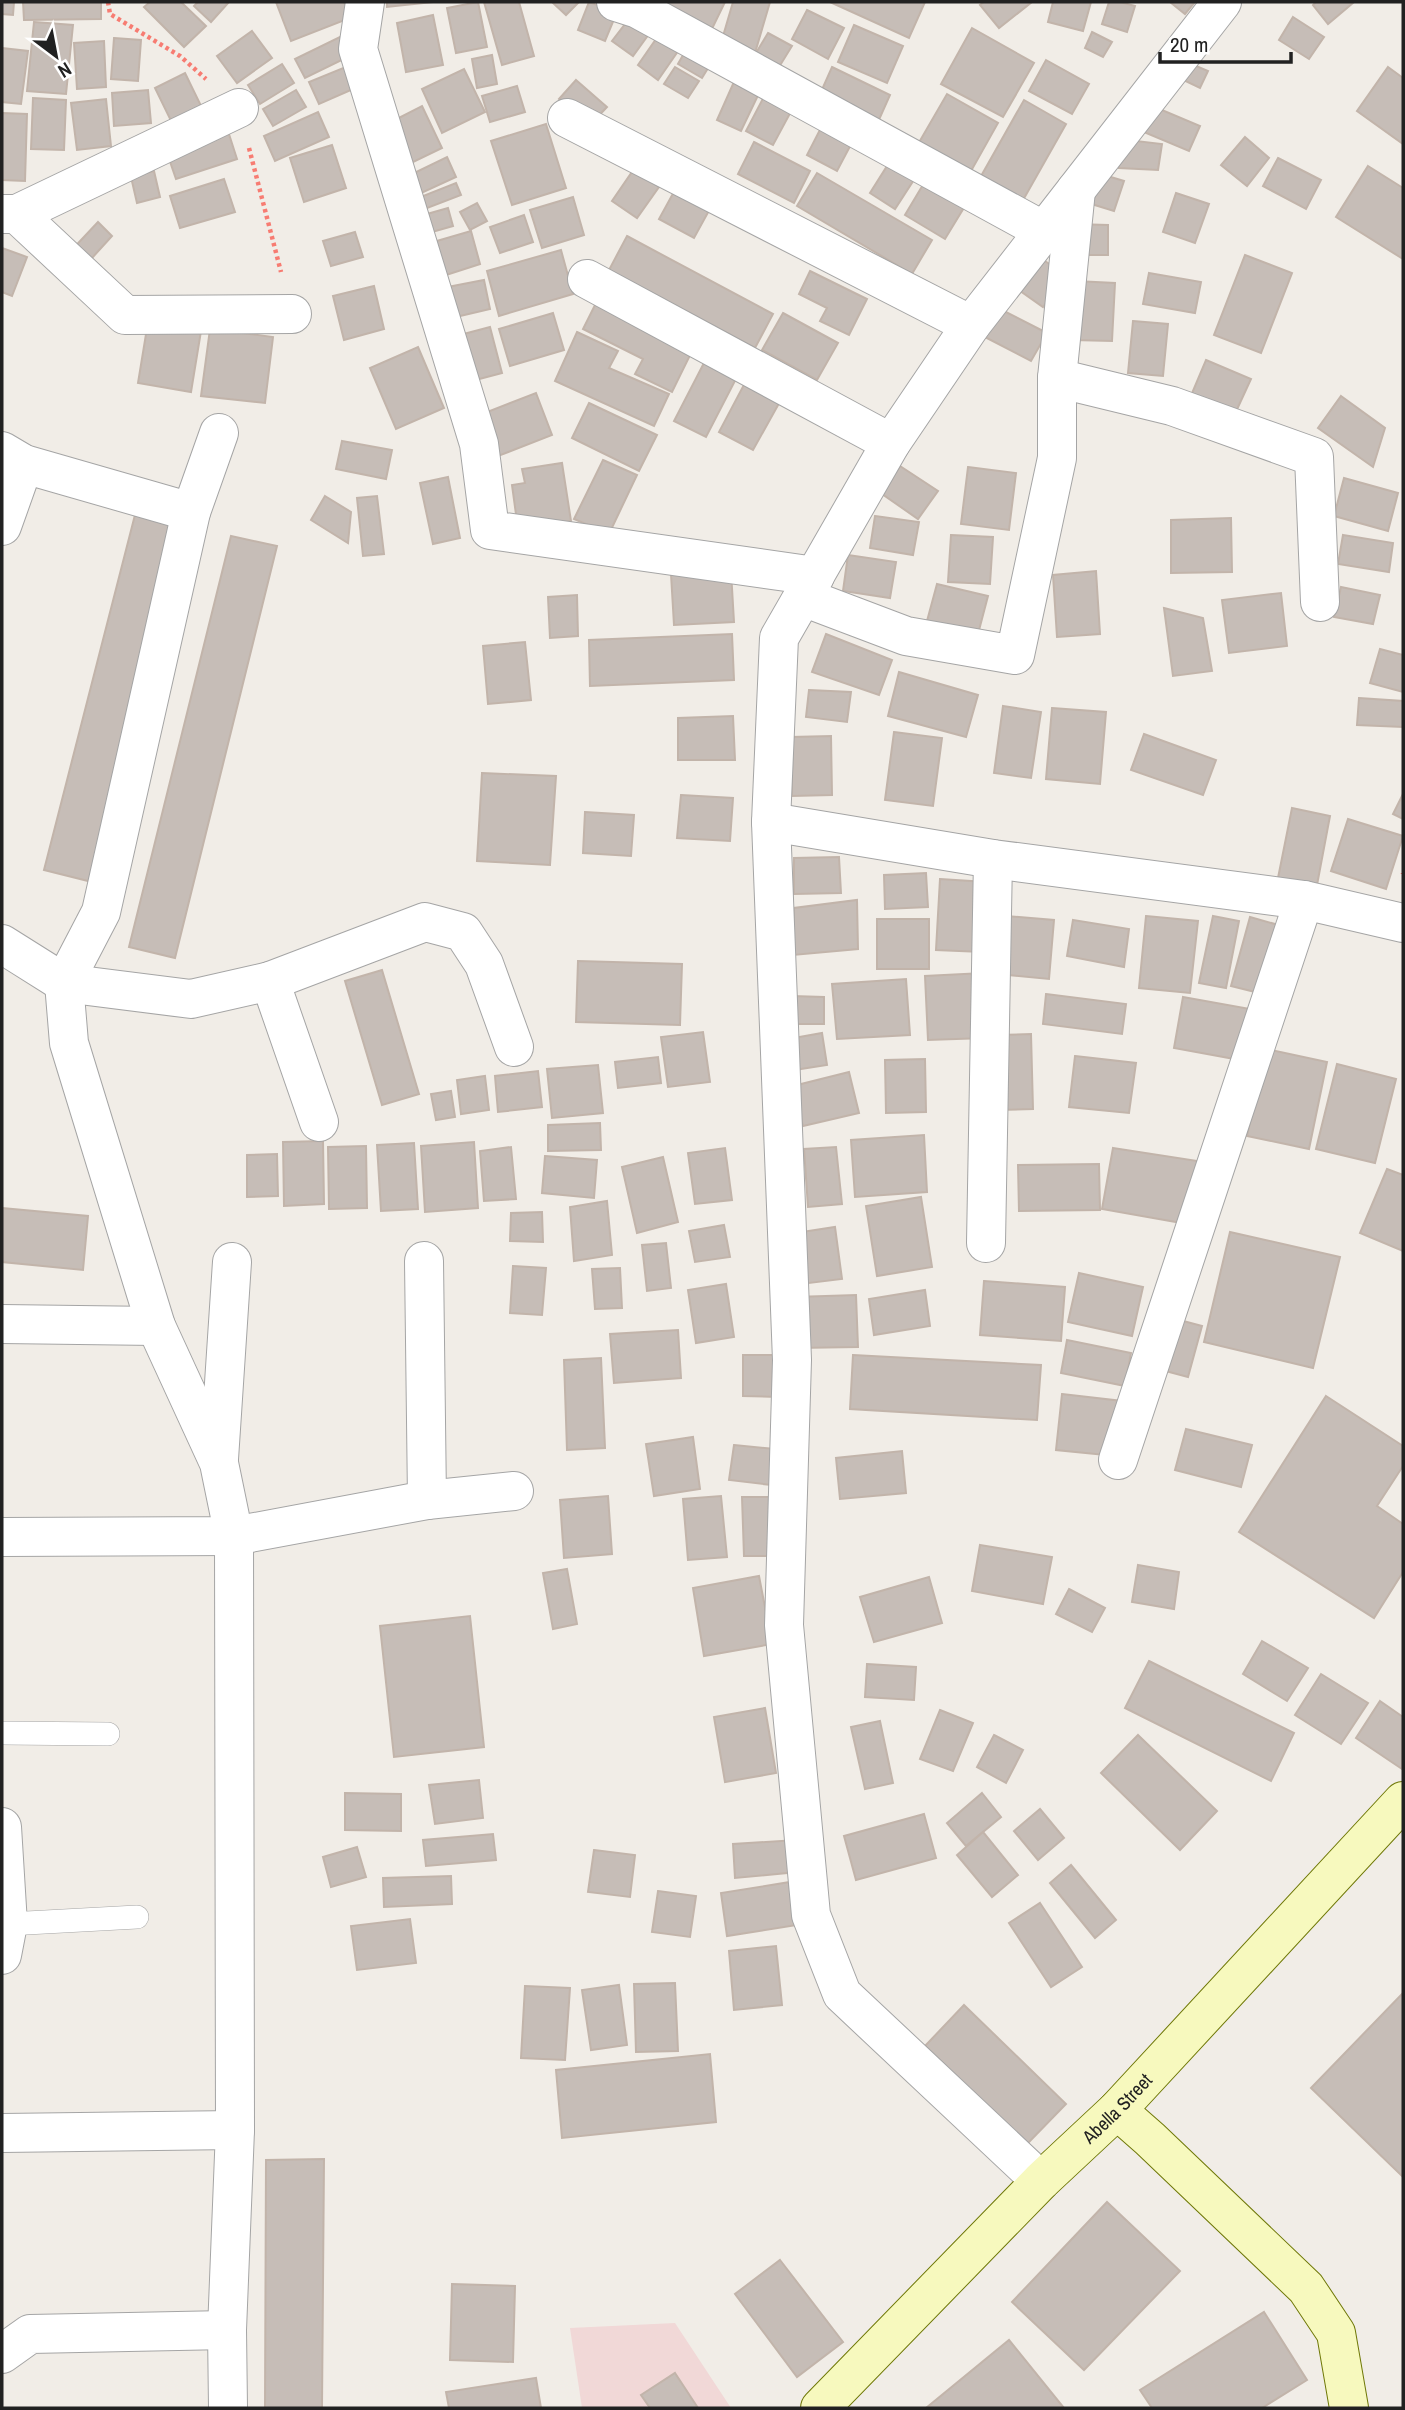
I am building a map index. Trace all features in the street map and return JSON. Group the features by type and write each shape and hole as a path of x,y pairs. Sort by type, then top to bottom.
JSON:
{"street":[{"path":"366,2 358,49 479,444 491,530 809,587 906,636 1015,655 1057,458 1057,378 1076,188"},
{"path":"616,2 638,9 1044,231"},
{"path":"1041,2181 842,1994 811,1915 784,1625 792,1360 771,822 779,638 891,443 971,325 1222,2"},
{"path":"239,108 10,214 125,315 292,314"},
{"path":"566,118 971,325"},
{"path":"587,279 891,443"},
{"path":"1057,378 1172,406 1314,457 1320,602"},
{"path":"219,433 191,512 102,912 64,983 69,1043 156,1326 219,1463 234,1536 235,2130 227,2330 228,2408"},
{"path":"2,526 13,458 191,512"},
{"path":"771,822 993,859 1304,900 1403,923"},
{"path":"986,1242 993,859"},
{"path":"1118,1460 1304,900"},
{"path":"2,944 64,983 191,999 270,981 425,922 463,932 484,964 514,1048"},
{"path":"270,981 319,1122"},
{"path":"424,1261 427,1500"},
{"path":"219,1463 232,1262"},
{"path":"2,1324 156,1326"},
{"path":"2,1537 234,1536 427,1500 514,1491"},
{"name":"Abella Street","path":"820,2408 1041,2181 1117,2110 1403,1801"},
{"path":"2,1827 5,1940"},
{"path":"1117,2110 1307,2288 1336,2333 1349,2408"},
{"path":"2,2133 235,2130"},
{"path":"2,2354 30,2334 227,2330"}],"lane":[{"path":"2,1733 108,1734"},
{"path":"5,1940 137,1917"}],"path":[{"path":"108,2 110,14 180,56 239,108 292,314"}],"shaded area":[{"path":"675,2323 731,2408 582,2408 570,2328"}],"building":[{"path":"2,2 14,2 13,15 2,14"},
{"path":"23,2 101,2 101,19 24,20"},
{"path":"150,2 181,2 206,26 184,47 144,7"},
{"path":"198,2 229,2 211,22 194,6"},
{"path":"276,2 344,2 350,18 291,41"},
{"path":"387,2 433,2 387,7"},
{"path":"478,2 487,47 456,53 447,8"},
{"path":"484,2 519,2 534,56 502,65"},
{"path":"552,2 579,2 566,15"},
{"path":"589,2 617,12 605,41 578,30"},
{"path":"666,2 725,2 709,35 661,13"},
{"path":"733,2 770,2 755,53 721,43"},
{"path":"830,2 925,2 909,38"},
{"path":"984,2 1032,2 999,28 980,5"},
{"path":"1053,2 1091,2 1083,31 1048,22"},
{"path":"1109,2 1135,6 1127,32 1102,24"},
{"path":"1170,2 1195,2 1185,14"},
{"path":"1316,2 1353,3 1328,24 1313,5"},
{"path":"807,10 844,28 828,59 792,39"},
{"path":"433,15 443,65 406,72 397,23"},
{"path":"1293,17 1324,37 1309,59 1279,40"},
{"path":"629,19 649,34 633,56 612,41"},
{"path":"34,22 73,25 66,94 27,91"},
{"path":"854,25 903,46 887,83 838,62"},
{"path":"972,28 1034,63 1003,117 941,84"},
{"path":"663,29 683,44 658,80 638,65"},
{"path":"252,31 272,58 237,83 217,56"},
{"path":"1092,32 1112,42 1103,57 1085,48"},
{"path":"348,33 358,52 305,78 295,59"},
{"path":"768,33 792,46 776,72 753,58"},
{"path":"114,38 141,40 138,81 111,79"},
{"path":"104,41 106,87 77,89 74,43"},
{"path":"691,41 716,55 702,78 678,64"},
{"path":"2,48 28,51 21,104 2,102"},
{"path":"492,55 497,84 477,88 472,59"},
{"path":"1046,60 1089,84 1072,114 1029,91"},
{"path":"1182,60 1208,71 1200,88 1175,76"},
{"path":"358,62 367,83 319,104 309,82"},
{"path":"282,64 294,83 260,104 248,85"},
{"path":"675,67 699,81 688,98 664,84"},
{"path":"832,67 890,95 878,122 820,94"},
{"path":"1388,67 1403,78 1403,144 1357,111"},
{"path":"464,69 485,112 442,133 422,89"},
{"path":"185,73 204,112 174,127 155,88"},
{"path":"737,75 762,87 741,131 717,120"},
{"path":"576,80 607,107 589,126 559,99"},
{"path":"517,86 525,112 490,122 482,96"},
{"path":"148,90 151,123 114,126 112,93"},
{"path":"296,90 306,107 273,126 263,109"},
{"path":"767,91 794,106 773,145 746,131"},
{"path":"947,94 998,123 966,180 914,151"},
{"path":"33,98 66,100 64,150 31,149"},
{"path":"106,99 111,146 77,150 71,103"},
{"path":"1024,100 1066,124 1022,202 980,178"},
{"path":"1150,105 1200,126 1189,151 1139,130"},
{"path":"422,106 442,148 405,166 385,125"},
{"path":"318,112 329,137 275,161 264,136"},
{"path":"2,113 27,114 25,181 2,180"},
{"path":"825,120 856,135 837,171 807,155"},
{"path":"546,124 566,188 512,205 491,141"},
{"path":"228,131 237,159 176,179 166,150"},
{"path":"1245,137 1269,158 1247,186 1221,165"},
{"path":"1119,139 1162,144 1158,170 1119,168"},
{"path":"754,142 810,171 794,203 738,174"},
{"path":"332,145 346,188 304,202 290,158"},
{"path":"894,155 919,172 895,209 870,193"},
{"path":"447,157 456,177 417,195 408,176"},
{"path":"1278,158 1321,180 1306,209 1263,186"},
{"path":"1368,166 1403,188 1403,259 1336,217"},
{"path":"634,169 659,187 637,218 612,201"},
{"path":"154,171 160,197 137,203 131,177"},
{"path":"1094,172 1124,181 1114,211 1085,202"},
{"path":"817,173 932,240 912,274 797,206"},
{"path":"927,178 968,201 945,239 905,215"},
{"path":"224,179 235,212 180,228 170,196"},
{"path":"456,183 461,195 422,210 418,198"},
{"path":"676,188 711,207 694,238 659,219"},
{"path":"1176,193 1209,204 1195,243 1163,232"},
{"path":"573,197 584,235 542,248 530,210"},
{"path":"477,203 487,221 470,230 460,212"},
{"path":"448,208 453,226 425,234 420,216"},
{"path":"524,215 533,242 500,253 490,227"},
{"path":"98,222 112,236 82,269 67,255"},
{"path":"1074,224 1108,225 1108,255 1074,255"},
{"path":"471,231 480,264 440,277 430,243"},
{"path":"355,232 363,257 331,266 323,241"},
{"path":"627,236 773,314 755,348 609,270"},
{"path":"2,248 27,257 12,296 2,292"},
{"path":"561,250 573,294 499,316 487,271"},
{"path":"1245,255 1292,273 1261,353 1214,335"},
{"path":"1038,256 1066,276 1043,307 1016,288"},
{"path":"810,271 867,299 849,335 820,321 827,308 799,294"},
{"path":"1149,273 1201,282 1195,313 1143,304"},
{"path":"484,280 490,309 443,320 437,289"},
{"path":"1075,281 1115,283 1112,341 1073,340"},
{"path":"374,286 384,329 344,340 333,296"},
{"path":"599,297 696,343 672,392 635,374 643,359 583,329"},
{"path":"996,307 1047,333 1031,361 981,335"},
{"path":"553,313 564,350 510,366 499,329"},
{"path":"783,313 838,343 817,380 762,350"},
{"path":"1133,321 1168,324 1163,376 1128,373"},
{"path":"148,322 201,331 191,392 138,383"},
{"path":"490,327 502,373 468,382 456,336"},
{"path":"210,329 273,337 265,403 201,396"},
{"path":"577,332 618,351 609,368 669,394 654,426 555,381"},
{"path":"418,347 444,408 396,429 370,368"},
{"path":"707,357 739,373 706,437 674,421"},
{"path":"1206,360 1251,379 1234,416 1190,398"},
{"path":"747,379 782,398 753,450 719,432"},
{"path":"536,393 552,435 498,456 482,414"},
{"path":"1341,396 1385,428 1373,467 1318,428"},
{"path":"589,403 657,435 639,471 572,438"},
{"path":"342,441 392,450 386,479 336,469"},
{"path":"603,460 637,475 609,534 574,519"},
{"path":"562,463 571,521 518,529 512,485 525,483 522,469"},
{"path":"900,466 938,491 918,519 882,494"},
{"path":"968,467 1016,473 1009,530 961,524"},
{"path":"448,477 460,538 433,544 420,483"},
{"path":"1344,478 1398,493 1388,531 1334,516"},
{"path":"325,496 351,512 348,543 311,520"},
{"path":"377,496 384,554 363,556 357,498"},
{"path":"136,511 184,523 92,882 44,870"},
{"path":"875,516 919,522 913,555 870,548"},
{"path":"1231,518 1232,572 1171,573 1171,520"},
{"path":"951,535 993,537 990,584 948,582"},
{"path":"1343,535 1393,543 1389,572 1338,564"},
{"path":"231,536 277,546 175,958 129,947"},
{"path":"848,555 896,562 890,598 843,591"},
{"path":"731,571 734,622 674,625 671,574"},
{"path":"1096,571 1100,634 1057,637 1053,575"},
{"path":"937,584 988,596 978,634 927,621"},
{"path":"1341,587 1380,595 1373,624 1334,617"},
{"path":"1281,593 1287,646 1229,653 1222,600"},
{"path":"577,595 578,636 550,638 548,597"},
{"path":"1164,608 1203,618 1212,671 1173,676"},
{"path":"732,634 734,680 590,686 589,640"},
{"path":"826,634 892,660 879,695 812,672"},
{"path":"525,642 531,700 488,704 483,646"},
{"path":"1380,649 1403,655 1403,692 1370,683"},
{"path":"899,672 978,695 966,737 888,716"},
{"path":"809,690 851,692 847,722 806,717"},
{"path":"1359,698 1403,701 1403,727 1357,725"},
{"path":"1003,706 1041,712 1031,778 994,773"},
{"path":"1052,708 1106,712 1100,784 1046,779"},
{"path":"733,716 735,760 678,760 678,718"},
{"path":"894,732 942,738 933,806 885,800"},
{"path":"1144,734 1216,760 1203,795 1131,770"},
{"path":"831,736 832,795 792,796 791,737"},
{"path":"482,773 556,776 550,865 477,861"},
{"path":"1403,794 1403,819 1393,814"},
{"path":"681,795 733,798 730,841 677,838"},
{"path":"1292,808 1330,816 1317,885 1278,878"},
{"path":"585,812 634,815 631,856 583,853"},
{"path":"1348,819 1403,836 1386,889 1331,871"},
{"path":"839,857 841,893 794,894 794,858"},
{"path":"926,873 928,907 885,909 884,875"},
{"path":"940,879 986,882 982,952 936,950"},
{"path":"857,900 858,949 793,955 794,908"},
{"path":"1006,916 1054,920 1049,979 999,974"},
{"path":"1146,916 1198,921 1190,993 1139,988"},
{"path":"1213,916 1239,921 1226,988 1199,983"},
{"path":"1250,917 1289,928 1271,996 1231,986"},
{"path":"877,919 929,919 929,969 877,969"},
{"path":"1073,920 1129,929 1124,967 1067,956"},
{"path":"578,961 682,964 680,1025 576,1022"},
{"path":"382,970 419,1094 382,1105 345,981"},
{"path":"983,973 985,1038 928,1040 925,976"},
{"path":"906,979 910,1035 837,1039 832,984"},
{"path":"1046,994 1126,1004 1122,1034 1043,1024"},
{"path":"792,996 824,997 824,1024 792,1024"},
{"path":"1183,997 1250,1009 1240,1060 1174,1048"},
{"path":"703,1032 710,1082 668,1087 661,1037"},
{"path":"822,1033 827,1065 794,1070 788,1039"},
{"path":"1031,1034 1033,1109 999,1110 997,1035"},
{"path":"1266,1049 1327,1062 1309,1149 1247,1136"},
{"path":"1075,1056 1136,1063 1129,1113 1069,1107"},
{"path":"658,1057 661,1083 618,1088 615,1062"},
{"path":"925,1059 926,1112 886,1113 885,1060"},
{"path":"1337,1064 1396,1079 1375,1163 1316,1149"},
{"path":"598,1065 603,1113 552,1118 547,1069"},
{"path":"538,1071 542,1107 498,1112 495,1076"},
{"path":"849,1072 859,1113 803,1126 793,1086"},
{"path":"485,1076 489,1110 461,1114 457,1080"},
{"path":"451,1091 455,1117 436,1120 431,1094"},
{"path":"600,1123 601,1150 548,1151 548,1125"},
{"path":"924,1135 927,1192 855,1197 851,1140"},
{"path":"323,1141 324,1204 284,1206 283,1142"},
{"path":"474,1142 478,1208 425,1212 421,1146"},
{"path":"414,1143 418,1209 381,1211 377,1145"},
{"path":"366,1146 367,1208 329,1209 328,1147"},
{"path":"511,1147 516,1199 484,1201 480,1151"},
{"path":"836,1147 842,1204 808,1207 804,1149"},
{"path":"725,1148 732,1200 695,1204 688,1153"},
{"path":"1113,1148 1204,1162 1193,1225 1102,1209"},
{"path":"277,1154 278,1196 247,1197 247,1155"},
{"path":"545,1156 597,1160 594,1198 542,1193"},
{"path":"663,1157 678,1222 637,1233 622,1167"},
{"path":"1099,1164 1100,1210 1019,1211 1018,1165"},
{"path":"1387,1169 1403,1175 1403,1251 1360,1233"},
{"path":"921,1197 932,1267 877,1276 866,1206"},
{"path":"607,1201 612,1255 574,1261 570,1207"},
{"path":"2,1208 88,1216 83,1270 2,1262"},
{"path":"542,1212 543,1242 510,1241 511,1213"},
{"path":"724,1225 730,1257 695,1262 689,1231"},
{"path":"835,1227 842,1279 801,1284 795,1233"},
{"path":"1230,1232 1340,1257 1313,1368 1204,1342"},
{"path":"666,1243 671,1288 647,1291 642,1245"},
{"path":"513,1266 546,1268 542,1315 510,1313"},
{"path":"620,1268 622,1308 595,1309 592,1269"},
{"path":"1079,1273 1143,1287 1132,1336 1068,1322"},
{"path":"984,1281 1065,1287 1061,1341 980,1335"},
{"path":"726,1284 734,1337 696,1343 688,1290"},
{"path":"925,1290 930,1326 874,1335 869,1299"},
{"path":"856,1295 858,1347 796,1348 795,1297"},
{"path":"1172,1318 1202,1326 1188,1377 1158,1369"},
{"path":"678,1330 681,1378 614,1383 610,1334"},
{"path":"1067,1340 1131,1353 1125,1386 1061,1373"},
{"path":"743,1355 779,1355 778,1397 743,1396"},
{"path":"853,1355 1041,1365 1037,1420 850,1409"},
{"path":"601,1358 605,1448 567,1450 564,1360"},
{"path":"1062,1394 1122,1401 1115,1456 1056,1450"},
{"path":"1326,1396 1403,1446 1403,1466 1377,1506 1403,1524 1403,1572 1374,1618 1239,1532"},
{"path":"1186,1429 1252,1445 1241,1487 1175,1470"},
{"path":"693,1437 700,1489 654,1496 646,1444"},
{"path":"734,1445 785,1450 780,1486 729,1480"},
{"path":"902,1451 906,1493 840,1499 836,1458"},
{"path":"608,1496 612,1554 564,1558 560,1500"},
{"path":"721,1496 727,1557 688,1560 683,1499"},
{"path":"742,1497 784,1497 784,1556 744,1556"},
{"path":"980,1545 1052,1557 1043,1604 972,1591"},
{"path":"1138,1565 1179,1572 1174,1609 1132,1602"},
{"path":"567,1569 577,1624 553,1629 543,1573"},
{"path":"759,1576 772,1644 704,1656 693,1588"},
{"path":"929,1577 942,1623 874,1642 860,1597"},
{"path":"1069,1589 1105,1608 1092,1632 1056,1614"},
{"path":"470,1616 484,1747 394,1757 380,1626"},
{"path":"1262,1641 1308,1668 1287,1701 1243,1674"},
{"path":"1149,1661 1294,1733 1271,1781 1125,1708"},
{"path":"867,1664 916,1667 914,1700 865,1697"},
{"path":"1321,1674 1368,1703 1341,1744 1295,1715"},
{"path":"1380,1701 1403,1717 1402,1769 1356,1738"},
{"path":"765,1708 776,1773 725,1782 714,1717"},
{"path":"940,1710 973,1723 953,1771 920,1759"},
{"path":"880,1721 893,1783 865,1789 851,1727"},
{"path":"994,1735 1023,1750 1006,1783 977,1767"},
{"path":"1138,1735 1217,1811 1180,1850 1101,1773"},
{"path":"479,1780 483,1818 435,1824 429,1785"},
{"path":"345,1793 401,1794 401,1831 345,1830"},
{"path":"982,1793 1001,1817 966,1846 947,1823"},
{"path":"1040,1809 1064,1838 1038,1860 1014,1831"},
{"path":"924,1814 936,1858 856,1880 844,1836"},
{"path":"983,1832 1018,1875 992,1897 957,1855"},
{"path":"493,1834 496,1860 426,1866 423,1840"},
{"path":"796,1840 797,1872 735,1878 733,1844"},
{"path":"357,1847 366,1877 331,1887 323,1857"},
{"path":"594,1850 635,1855 630,1897 588,1892"},
{"path":"1071,1865 1116,1920 1095,1938 1050,1883"},
{"path":"451,1876 452,1904 384,1907 383,1878"},
{"path":"790,1882 797,1925 727,1936 721,1893"},
{"path":"658,1891 696,1896 690,1937 652,1932"},
{"path":"1040,1903 1082,1967 1051,1987 1009,1923"},
{"path":"410,1919 416,1963 357,1970 351,1926"},
{"path":"776,1946 782,2005 734,2010 729,1951"},
{"path":"675,1983 678,2051 636,2052 634,1984"},
{"path":"619,1985 627,2045 591,2050 582,1990"},
{"path":"525,1986 570,1988 565,2060 521,2058"},
{"path":"1403,1993 1403,2177 1311,2088"},
{"path":"964,2005 1066,2104 1027,2144 925,2046"},
{"path":"710,2054 716,2122 562,2138 556,2070"},
{"path":"324,2159 322,2408 265,2408 266,2160"},
{"path":"1107,2202 1180,2271 1084,2370 1012,2302"},
{"path":"780,2260 843,2342 797,2377 735,2294"},
{"path":"452,2284 515,2286 513,2362 450,2360"},
{"path":"1264,2312 1307,2380 1262,2408 1152,2408 1140,2390"},
{"path":"1009,2340 1064,2408 926,2408"},
{"path":"675,2373 698,2408 650,2408 641,2395"},
{"path":"536,2378 541,2408 449,2408 446,2392"}]}
